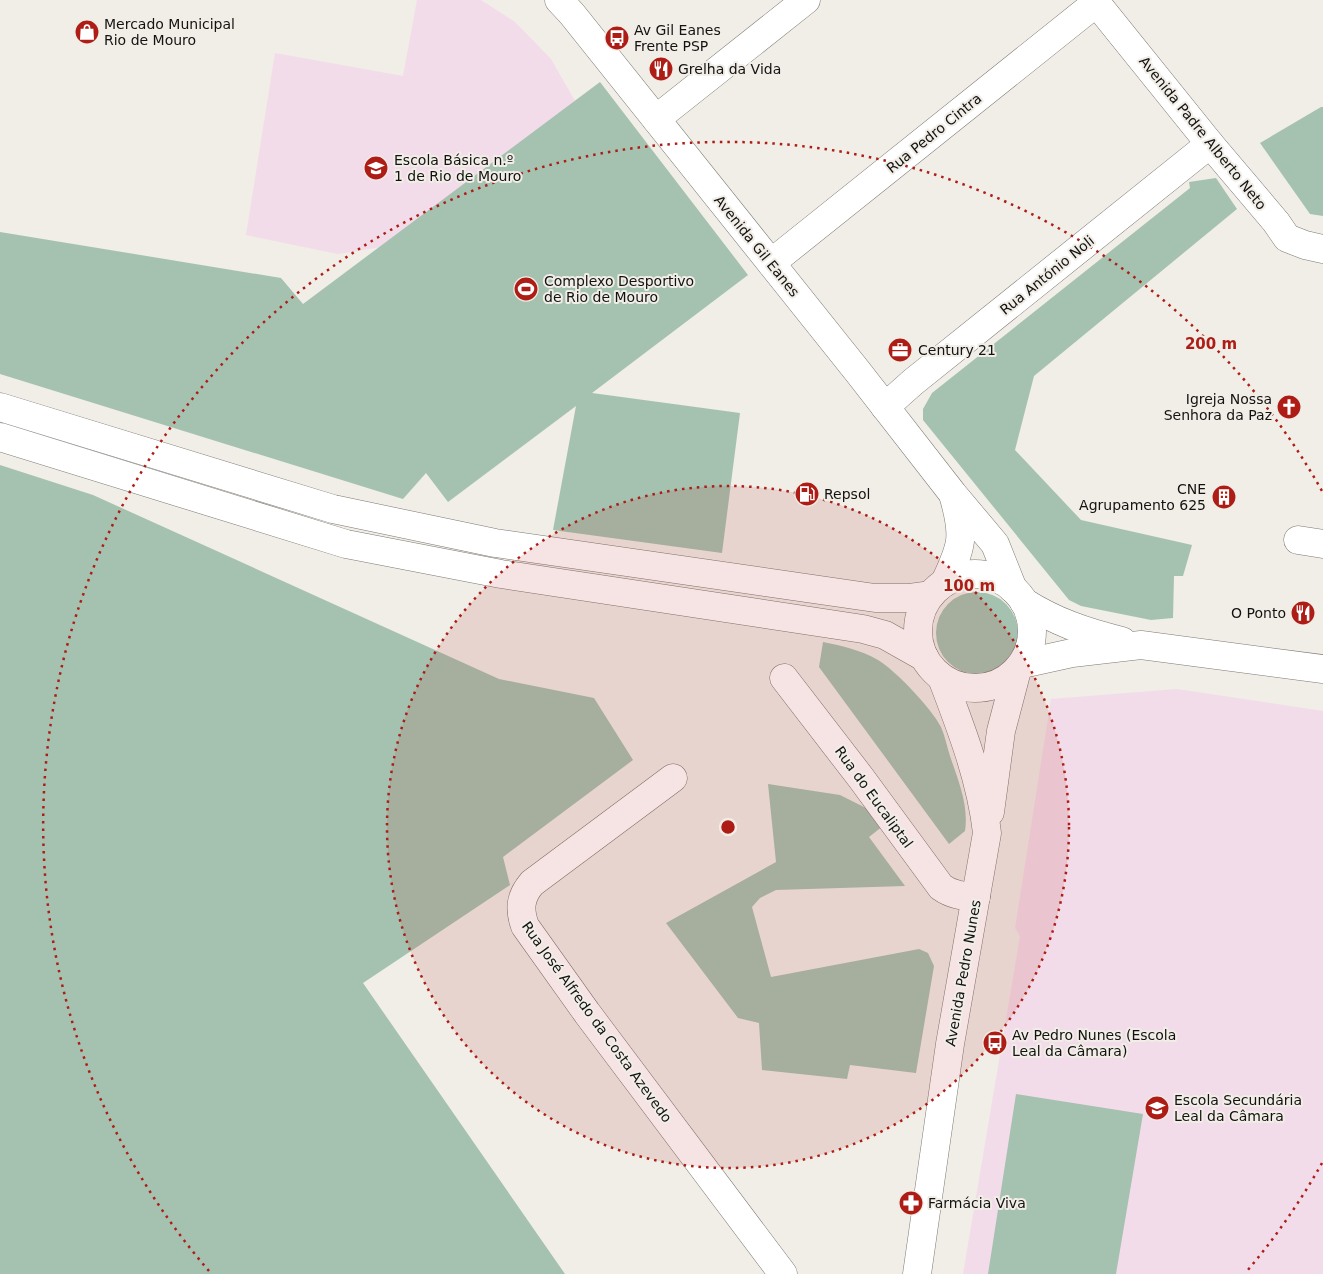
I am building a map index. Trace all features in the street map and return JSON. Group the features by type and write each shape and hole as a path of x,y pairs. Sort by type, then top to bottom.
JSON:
{"main road":[{"name":"Avenida Gil Eanes","path":"559,0 771,263 952,494 995,544 1018,595"},
{"path":"656,119 806,0"},
{"name":"Avenida Padre Alberto Neto","path":"1095,1 1210,144 1276,222 1287,238 1323,249"},
{"name":"Rua Pedro Cintra","path":"771,263 1095,1"},
{"name":"Rua António Noli","path":"885,407 913,382 1210,144"},
{"path":"0,407 333,509 495,543 875,598 908,598 938,589 963,575 982,575 999,579 1018,595 1058,621 1085,632 1141,645 1323,669"},
{"path":"0,437 346,544 500,574 863,629 885,635 924,657"},
{"path":"952,494 959,516 960,548 938,589 922,609 918,625 918,641 924,657 934,671 948,682 965,688 983,688 998,684 1011,676 1029,650 1032,635 1030,618 1018,595"},
{"path":"1019,667 1072,653 1141,645"},
{"path":"987,833 1001,731 1019,667"},
{"name":"Rua do Eucaliptal","path":"784,678 861,778 941,888 955,894 976,897"},
{"name":"Avenida Pedro Nunes","path":"916,1274 952,1035 987,833 982,802 965,740 942,678"},
{"name":"Rua José Alfredo da Costa Azevedo","path":"673,778 532,883 526,890 520,907 525,926 587,1013 783,1274"}],"shaded area":[{"name":"Escola Básica n.º 1 de Rio de Mouro","path":"417,0 481,0 515,22 551,59 575,101 406,243 338,254 246,235 275,53 403,76"},
{"name":"Escola Secundária Leal da Câmara","path":"1177,689 1323,711 1323,1274 963,1274 1020,936 1015,928 1051,699"}],"green space":[{"path":"600,82 748,275 592,393 740,413 722,553 553,530 576,406 448,502 426,473 403,499 0,374 0,232 281,278 303,304"},
{"path":"1323,107 1323,216 1310,214 1260,143"},
{"path":"1216,178 1237,209 1034,376 1015,450 1081,520 1192,545 1183,576 1174,576 1173,618 1151,620 1081,606 1069,600 923,420 923,409 932,393 1190,188 1189,182"},
{"path":"0,465 93,495 499,679 594,698 633,760 503,857 510,885 363,983 565,1274 0,1274"},
{"path":"977,592 993,595 1006,604 1015,617 1018,633 1015,649 1006,662 993,671 977,674 961,671 948,662 939,649 936,633 939,617 948,604 961,595"},
{"path":"823,642 858,651 885,665 922,701 941,727 959,783 966,821 965,831 949,844 819,667"},
{"path":"768,784 840,795 868,809 883,826 869,837 905,886 776,890 760,898 752,907 771,977 919,949 928,953 934,966 916,1073 850,1065 847,1079 762,1070 759,1023 738,1018 666,923 776,862"},
{"path":"1016,1094 1143,1114 1116,1274 988,1274"}],"place":[{"name":"Mercado Municipal Rio de Mouro","path":"87,32"},
{"name":"Av Gil Eanes Frente PSP","path":"617,38"},
{"name":"Grelha da Vida","path":"661,69"},
{"name":"Escola Básica n.º 1 de Rio de Mouro","path":"376,168"},
{"name":"Complexo Desportivo de Rio de Mouro","path":"526,289"},
{"name":"Century 21","path":"900,350"},
{"name":"Igreja Nossa Senhora da Paz","path":"1289,407"},
{"name":"Repsol","path":"807,494"},
{"name":"CNE Agrupamento 625","path":"1224,497"},
{"name":"O Ponto","path":"1303,613"},
{"name":"Av Pedro Nunes (Escola Leal da Câmara)","path":"995,1043"},
{"name":"Escola Secundária Leal da Câmara","path":"1157,1108"},
{"name":"Farmácia Viva","path":"911,1203"}]}
